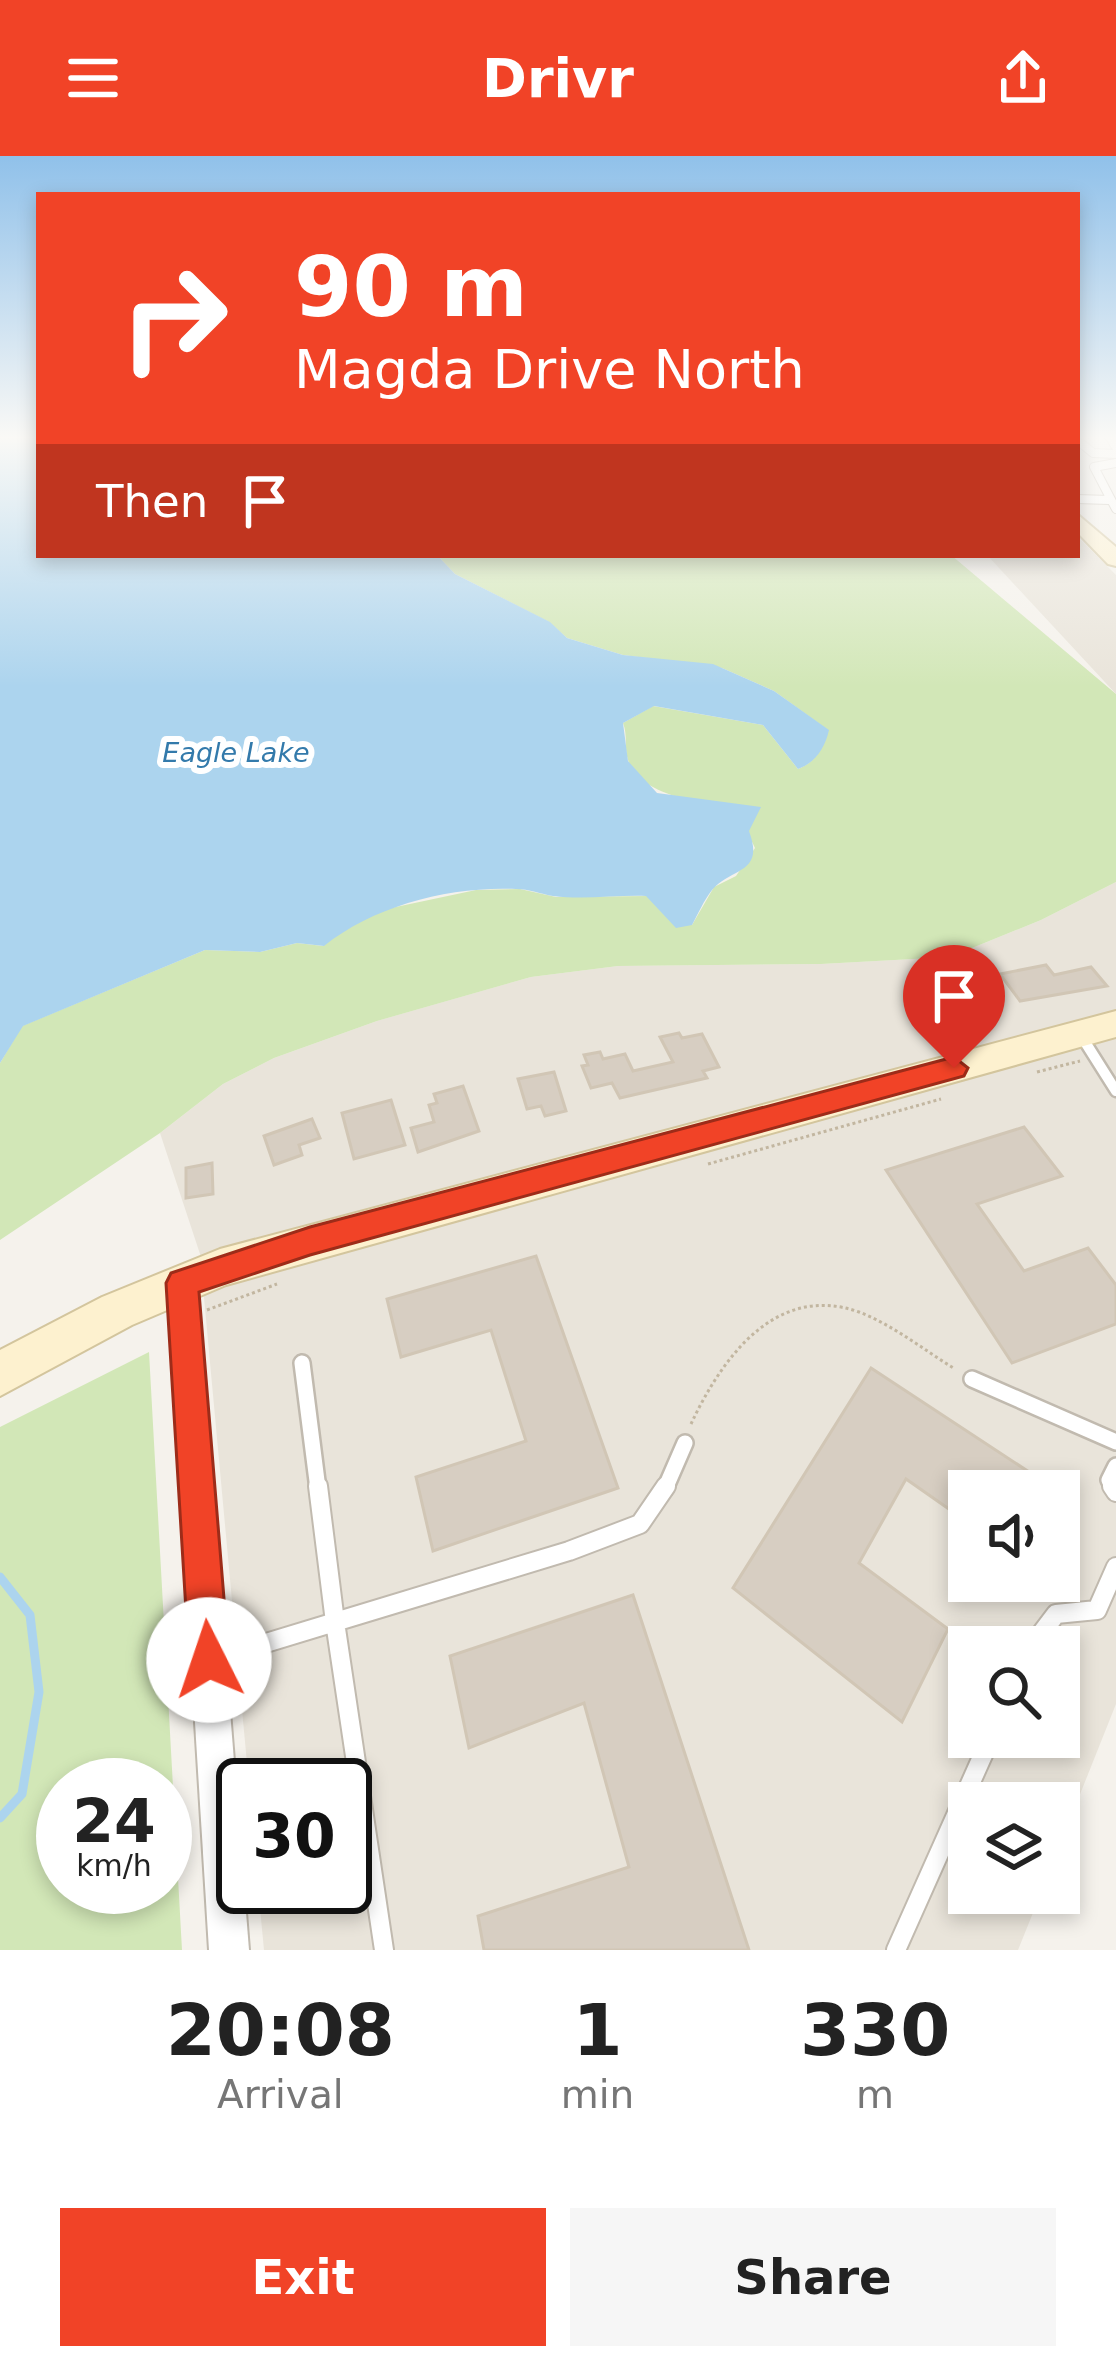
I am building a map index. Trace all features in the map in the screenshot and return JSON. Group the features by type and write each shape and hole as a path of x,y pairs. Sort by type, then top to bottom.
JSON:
{"street":[{"path":"1080,523 1116,559"},
{"path":"5,1366 118,1310 184,1300 310,1241 1097,1038"},
{"path":"184,1300 230,1950"}],"lane":[{"path":"1097,1038 1116,1091"},
{"path":"302,1363 384,1950"},
{"path":"972,1379 1044,1412 1083,1422 1116,1442"},
{"path":"209,1660 569,1551 640,1524 663,1495 685,1443"},
{"path":"1116,1466 1109,1480 1116,1492"},
{"path":"1046,1626 1056,1613 1097,1610 1116,1567"},
{"path":"896,1950 982,1758"}],"path":[{"path":"1019,1076 1097,1038"},
{"path":"695,1166 955,1095"},
{"path":"184,1300 290,1279"},
{"path":"685,1443 692,1420 746,1332 768,1317 810,1308 852,1309 972,1379"}],"shaded area":[{"path":"1080,539 1116,575 1116,694 990,558 1080,558"},
{"path":"1116,882 1116,1704 1080,1794 1080,1782 948,1782 948,1914 1033,1914 1018,1950 264,1950 261,1914 372,1914 372,1758 247,1758 200,1254 160,1133 223,1084 274,1058 377,1021 531,977 618,966 950,957 1041,920"}],"green space":[{"path":"440,558 955,558 1116,694 1116,882 1041,920 950,957 618,966 531,977 377,1021 274,1058 223,1084 160,1133 0,1240 0,1063 22,1026 205,950 260,952 297,943 323,946 354,922 391,908 476,890 520,889 556,897 647,896 692,925 714,887 736,876 755,848 729,818 652,787 637,776 628,760 623,723 653,706 763,725 798,769 821,748 828,730 774,691 722,668 623,655 567,638 549,622 455,574"},
{"path":"149,1352 171,1758 36,1758 36,1914 180,1914 182,1950 0,1950 0,1427"}],"water":[{"name":"Eagle Lake","path":"0,520 36,520 36,558 440,558 455,574 550,622 567,638 623,655 713,664 774,691 829,730 822,749 798,769 763,725 654,706 623,723 628,761 657,793 761,807 749,831 750,862 712,890 692,925 676,928 646,896 564,897 516,889 440,895 366,919 324,946 297,943 260,952 205,950 23,1026 0,1063"}],"building":[{"path":"1046,965 1054,975 1091,967 1107,986 1020,1001 1000,974"},
{"path":"964,985 973,997 985,994 997,1010 939,1024 919,995"},
{"path":"679,1033 682,1038 702,1034 719,1067 703,1071 707,1078 620,1098 612,1083 591,1088 582,1066 588,1065 584,1055 600,1052 603,1059 625,1054 633,1071 673,1062 660,1037"},
{"path":"554,1072 566,1111 545,1116 541,1106 527,1109 518,1079"},
{"path":"463,1086 479,1131 418,1152 411,1128 434,1122 429,1105 437,1103 434,1094"},
{"path":"391,1100 405,1145 354,1159 342,1113"},
{"path":"312,1119 320,1138 299,1145 302,1155 274,1165 264,1136"},
{"path":"1024,1127 1062,1176 977,1204 1024,1271 1088,1248 1116,1285 1116,1324 1012,1363 886,1170"},
{"path":"212,1163 213,1194 186,1198 186,1168"},
{"path":"536,1256 618,1488 433,1551 416,1477 526,1441 491,1330 401,1357 387,1299"},
{"path":"871,1368 1026,1470 948,1470 948,1508 906,1479 859,1563 948,1629 902,1722 733,1588"},
{"path":"633,1595 749,1950 484,1950 478,1916 629,1867 584,1703 469,1748 450,1656"}],"waterway":[{"path":"0,1577 30,1615 39,1692 22,1794 0,1818"}],"route":[{"path":"209,1660 182,1283 310,1241 954,1068"}]}
